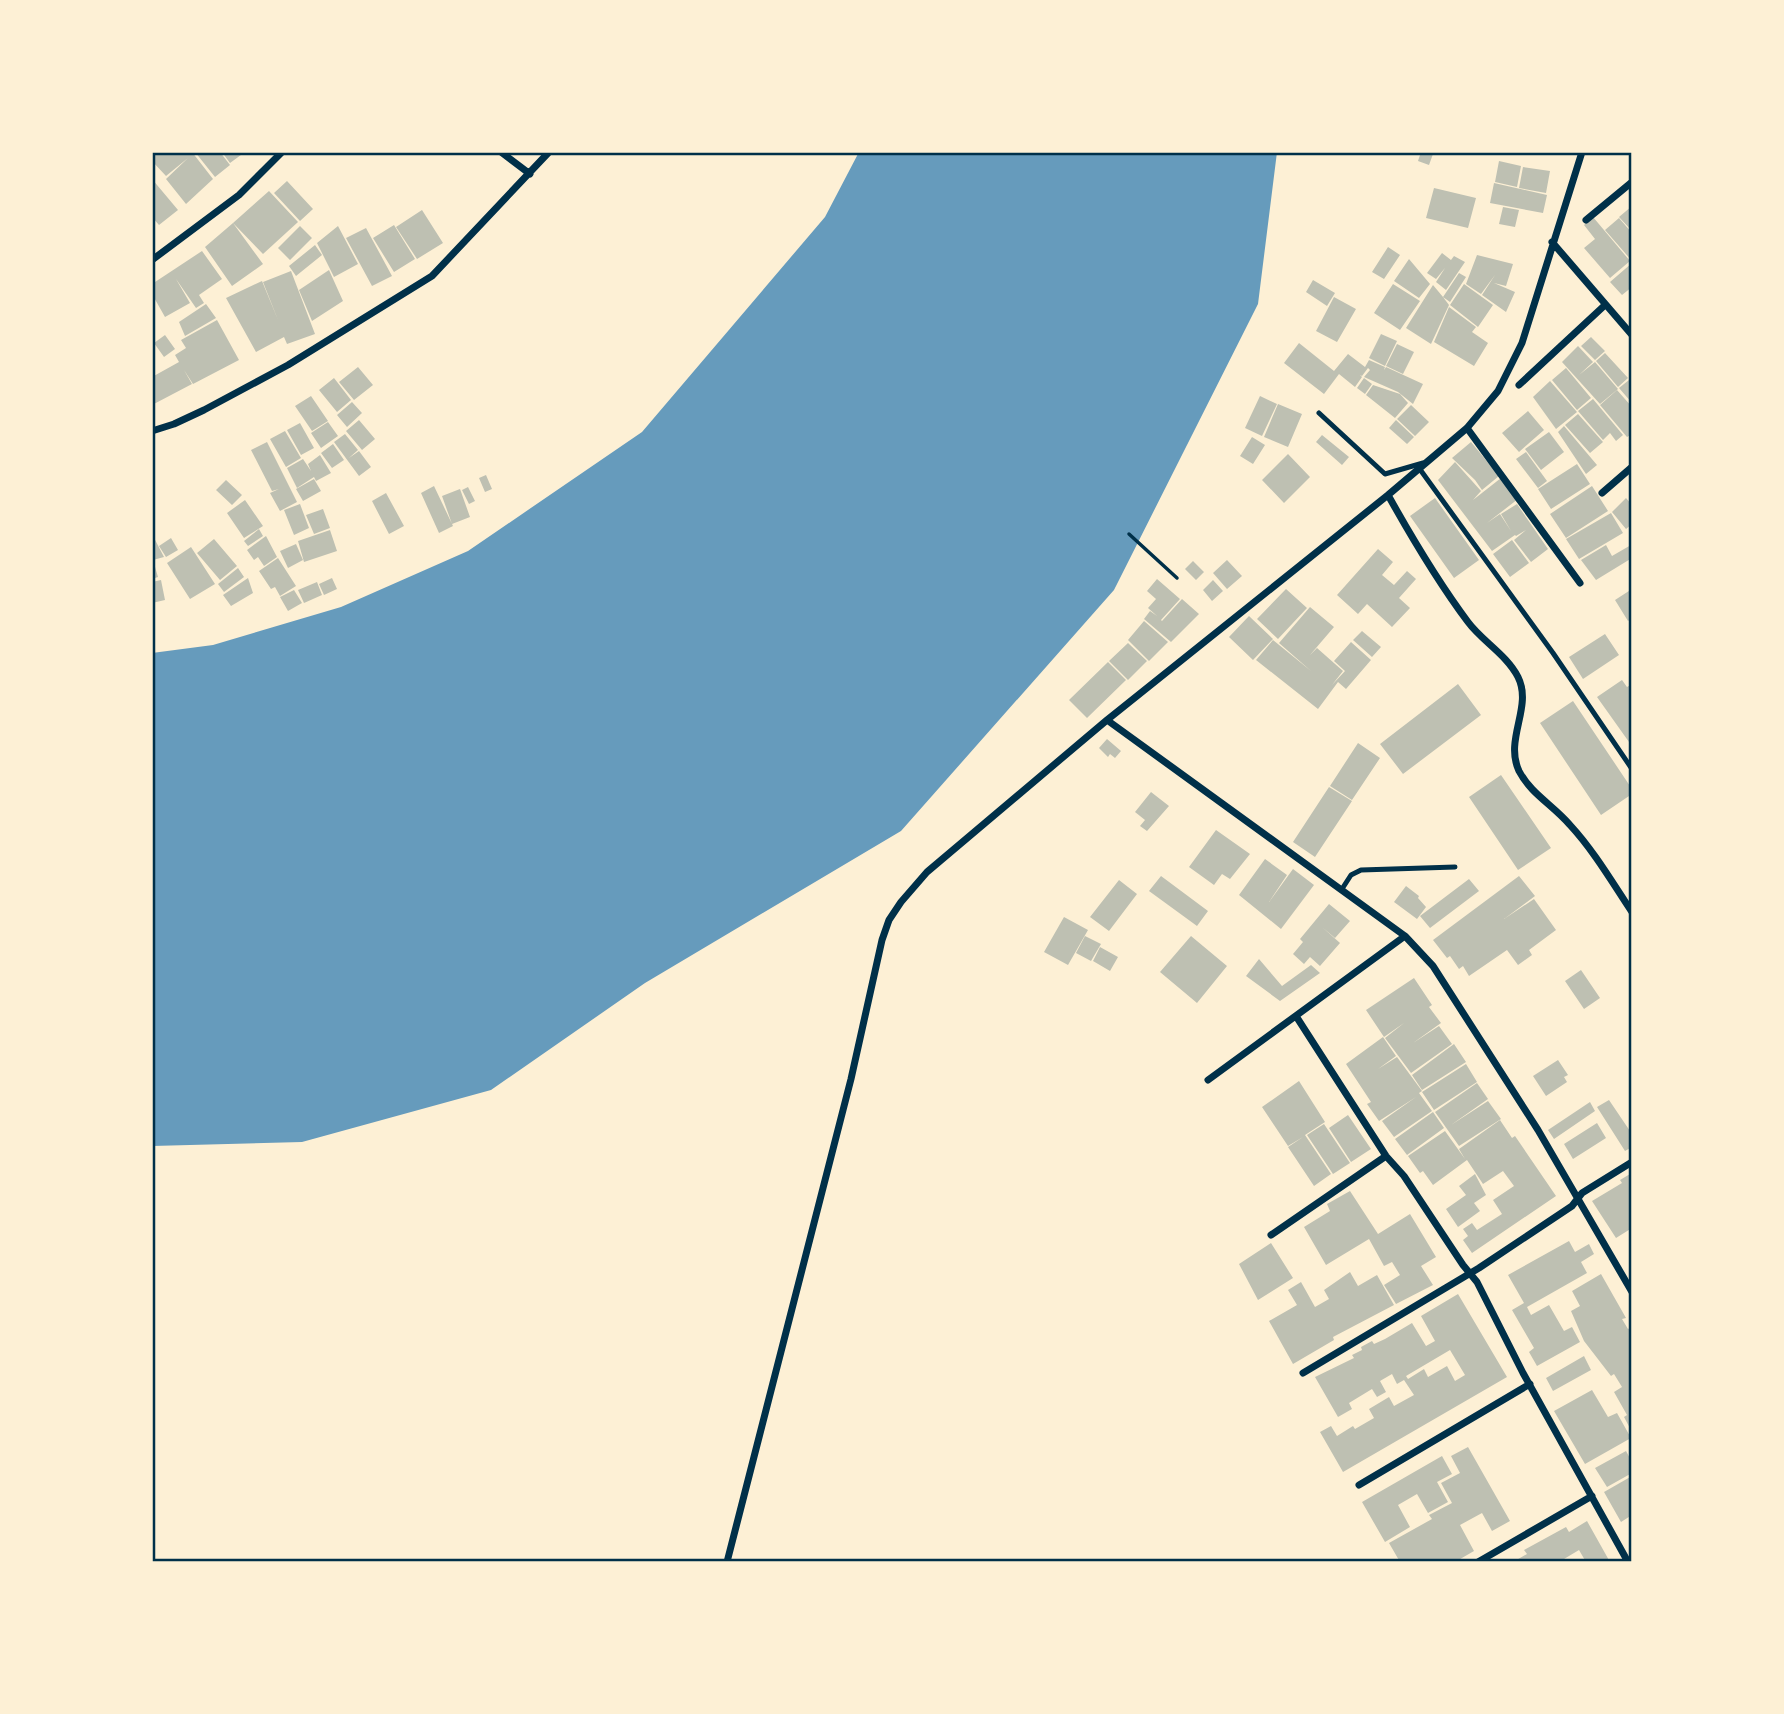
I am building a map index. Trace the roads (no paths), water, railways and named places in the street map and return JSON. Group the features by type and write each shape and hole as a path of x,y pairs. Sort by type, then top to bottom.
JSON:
{"street":[{"path":"152,260 239,195 282,152"},
{"path":"501,152 530,174"},
{"path":"152,431 204,410 288,365 432,276 549,152"},
{"path":"727,1562 889,920 927,872 1107,720 1388,495 1467,428 1498,391 1522,343 1582,152"},
{"path":"1586,220 1632,182"},
{"path":"1552,242 1632,335"},
{"path":"1519,385 1605,305"},
{"path":"1467,428 1580,583"},
{"path":"1602,493 1632,467"},
{"path":"1388,495 1410,535 1469,623 1511,665 1519,678 1522,708 1515,730 1514,750 1518,769 1529,787 1586,842 1632,912"},
{"path":"1107,720 1405,936 1433,966 1538,1130 1632,1292"},
{"path":"1208,1080 1405,936"},
{"path":"1296,1016 1386,1156 1404,1176 1471,1273 1628,1558"},
{"path":"1271,1235 1386,1156"},
{"path":"1303,1373 1471,1273 1572,1206 1582,1193 1632,1162"},
{"path":"1359,1485 1530,1384"},
{"path":"1478,1562 1592,1496"}],"lane":[{"path":"1318,413 1385,474 1422,465 1632,769"},
{"path":"1342,889 1351,875 1362,870 1455,867"}],"water":[{"path":"859,152 1277,152 1258,304 1114,590 901,831 645,983 491,1090 302,1142 152,1146 152,653 213,645 341,607 468,551 642,432 825,217"}]}
